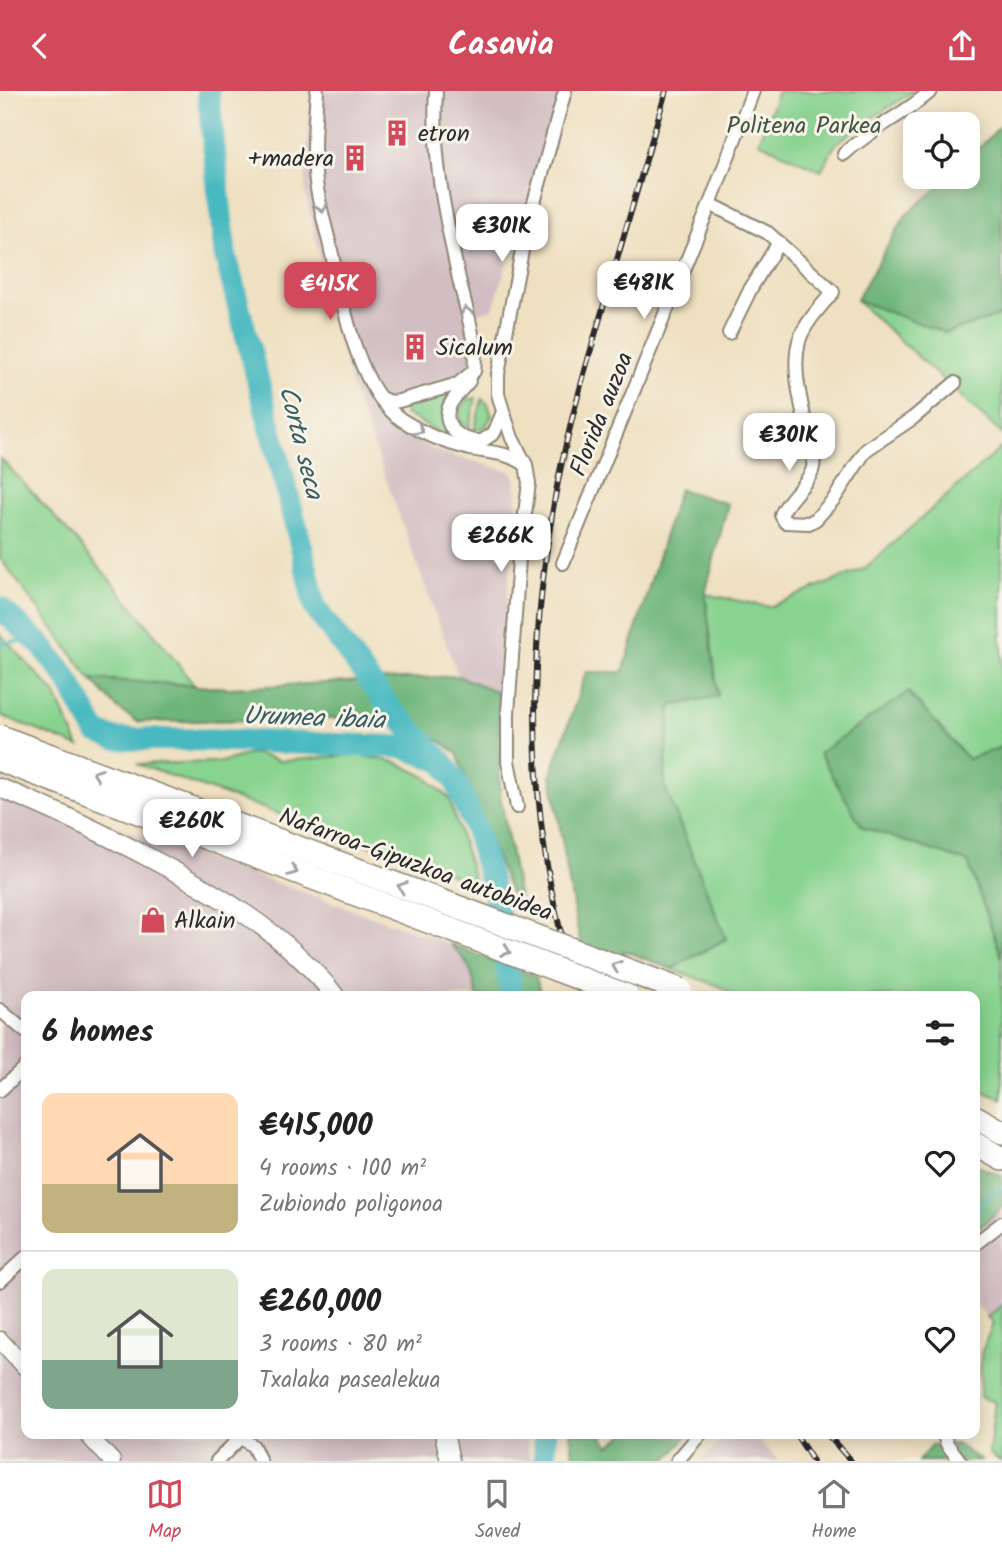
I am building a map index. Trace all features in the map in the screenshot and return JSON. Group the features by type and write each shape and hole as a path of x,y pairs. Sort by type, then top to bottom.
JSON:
{"highway":[{"name":"Nafarroa-Gipuzkoa autobidea","path":"0,737 683,991"},
{"name":"Nafarroa-Gipuzkoa autobidea","path":"0,760 614,991"},
{"path":"980,1120 1002,1132"},
{"path":"980,1147 1002,1159"}],"main road":[{"path":"0,788 87,825 185,877 267,928 298,954 331,991"},
{"path":"445,1439 450,1461"}],"street":[{"path":"317,91 316,181 347,321 377,396 397,417 429,436 466,448 516,457 526,465"},
{"path":"436,91 434,121 439,182 470,328 474,371 468,383 451,403 448,418 453,431 468,439 482,441 494,433 503,411"},
{"path":"517,807 509,761 508,713 519,559 529,494 526,465 512,438 497,384 499,361 525,235 565,91"},
{"name":"Florida auzoa","path":"563,563 710,204 753,91"},
{"path":"844,154 854,144 931,91"},
{"path":"710,204 768,233 833,292 799,341 799,389 814,458 813,470 781,515 785,521 809,523 816,519 834,499 866,450 912,418 955,383"},
{"path":"729,333 751,288 779,243"},
{"path":"377,396 391,402 399,401 458,384 474,371"},
{"path":"494,433 512,438"},
{"path":"490,451 512,438"},
{"path":"0,1010 21,1028"},
{"path":"0,1090 21,1071"},
{"path":"980,1240 1002,1223"},
{"path":"0,1281 21,1262"},
{"path":"0,1340 21,1363"},
{"path":"92,1439 112,1461"},
{"path":"217,1461 236,1439"},
{"path":"245,1439 253,1446 260,1461"},
{"path":"677,1461 696,1439"},
{"path":"945,1439 960,1461"}],"shaded area":[{"path":"311,91 560,91 493,309 472,315 483,352 463,373 400,393 386,421 408,437 443,453 512,472 515,478 517,495 498,692 458,676 352,387 335,327 305,190"},
{"path":"0,779 122,829 450,944 464,957 472,970 476,991 21,991 21,1439 526,1439 531,1461 0,1461"},
{"path":"1002,1207 1002,1305 987,1317 980,1309 980,1227"},
{"path":"721,1439 757,1439 780,1461 701,1461"}],"green space":[{"name":"Politena Parkea","path":"778,91 914,91 835,145 821,171 759,142"},
{"path":"1002,124 1002,315 946,333 856,300 906,215 936,189 980,189 980,147"},
{"path":"856,300 946,333 1002,315 1002,434"},
{"path":"450,393 444,406 443,417 453,440 405,414 405,406"},
{"path":"476,398 469,428 460,421 460,409 467,400"},
{"path":"482,399 488,404 492,416 485,427 474,430"},
{"path":"1002,447 1002,747 968,759 862,827 968,862 1002,958 1002,1099 980,1090 980,991 727,991 671,969 726,939 664,785 671,705 718,696 705,594 769,607 864,569"},
{"path":"0,458 100,568 194,685 91,679 0,558"},
{"path":"679,489 728,504 705,594 718,696 671,706 664,785 726,939 671,969 623,950 638,991 591,991 575,917 551,775 586,672 623,672"},
{"path":"0,634 55,693 79,747 0,715"},
{"path":"458,676 498,692 500,794 519,899 510,893 457,754 441,741 376,718 138,722 117,708 91,679 229,688"},
{"path":"908,692 968,759 1002,747 1002,958 968,862 862,827 819,753"},
{"path":"253,753 280,761 356,755 396,762 426,777 449,798 475,883 137,764 221,762"},
{"path":"450,944 536,977 540,991 476,991 469,967"},
{"path":"980,1167 1002,1176 1002,1207 980,1227"},
{"path":"1002,1305 1000,1461 989,1453 995,1402 980,1397 981,1354 993,1323 987,1317"},
{"path":"571,1439 604,1439 609,1446 618,1439 684,1439 664,1461 574,1461"},
{"path":"956,1444 982,1461 918,1461 932,1445"}],"waterway":[{"name":"Corta seca","path":"208,91 225,254 315,608 389,707 437,756"},
{"name":"Urumea ibaia","path":"0,608 40,644 65,675 96,732 116,739 403,747 443,762 456,782 477,833 495,897 511,991"},
{"path":"0,644 20,641 40,644"},
{"path":"980,1206 1002,1187"},
{"name":"Urumea ibaia","path":"545,1439 545,1461"}],"railway":[{"path":"579,991 559,925 541,824 535,720 539,617 552,515 566,443 666,91"},
{"path":"799,1439 813,1461"},
{"path":"831,1439 851,1461"}],"place":[{"name":"etron","path":"397,133"},
{"name":"+madera","path":"355,158"},
{"name":"Sicalum","path":"415,347"},
{"name":"Alkain","path":"153,920"}]}
